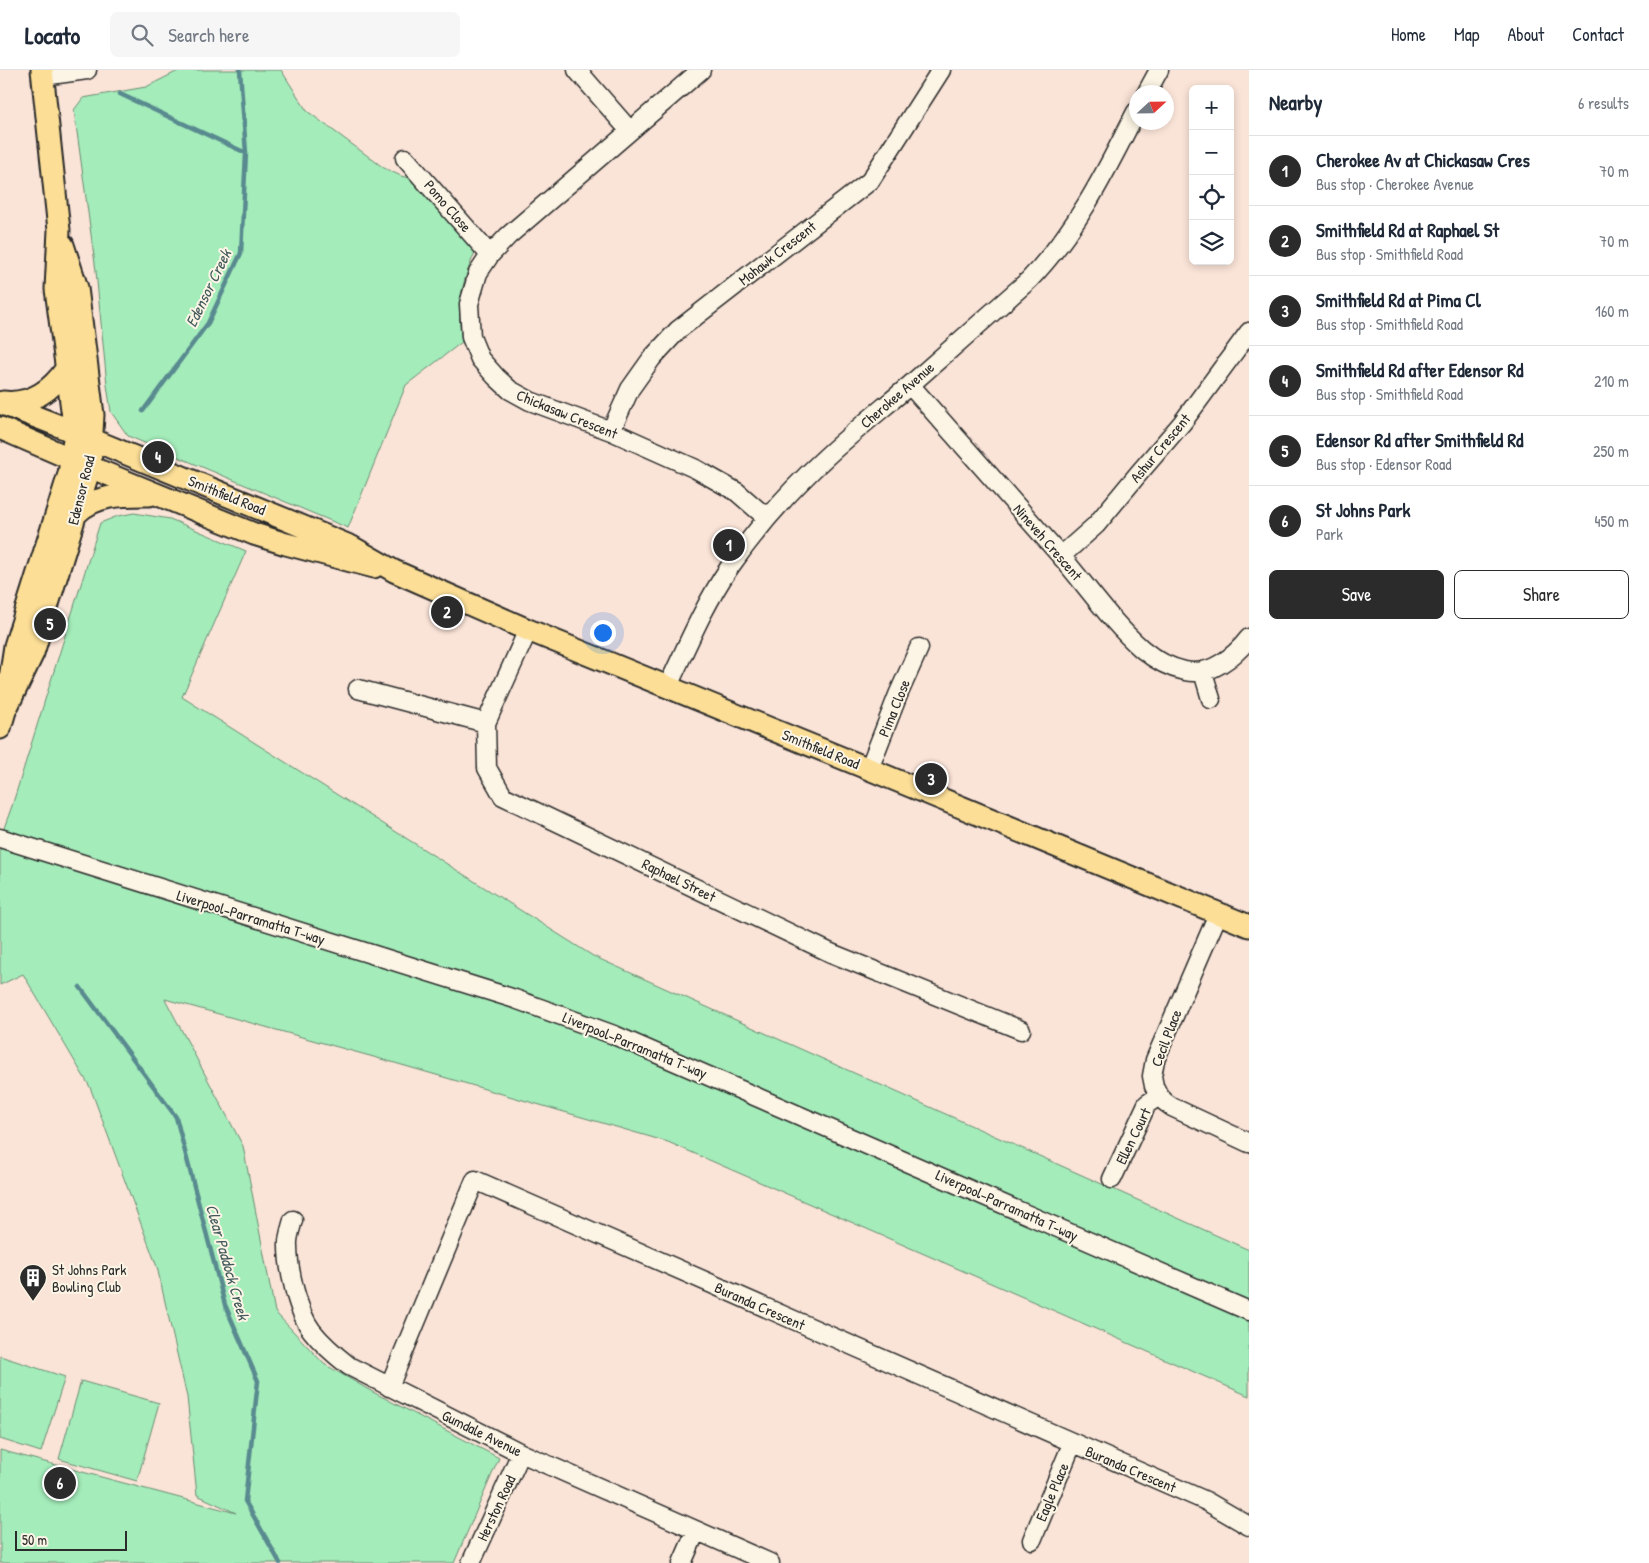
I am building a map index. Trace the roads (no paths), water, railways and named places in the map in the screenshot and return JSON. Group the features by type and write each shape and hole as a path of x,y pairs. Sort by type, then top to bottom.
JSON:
{"main road":[{"name":"Edensor Road","path":"2,720 33,653 77,513 83,436 66,369 56,290 58,230 43,73"},
{"name":"Edensor Road","path":"58,230 77,288 93,415 83,436"},
{"path":"0,402 14,403 45,393 59,380 66,369"},
{"name":"Smithfield Road","path":"0,402 352,546 394,571 528,630 1249,926"},
{"name":"Smithfield Road","path":"0,428 254,534 344,560 394,571"},
{"name":"Edensor Road","path":"2,720 15,646 69,474 81,463"},
{"path":"77,513 89,504 108,497 157,495"}],"street":[{"path":"43,73 87,70"},
{"path":"577,70 630,131"},
{"name":"Chickasaw Crescent","path":"701,70 508,236 490,254 478,273 469,304 471,337 480,359 510,390 530,401 612,432 696,469 737,492 768,518"},
{"name":"Mohawk Crescent","path":"612,432 630,389 652,358 678,330 870,181 941,70"},
{"path":"1151,85 1159,70"},
{"name":"Cherokee Avenue","path":"668,686 702,612 730,568 768,518 802,480 827,456 910,385 1045,264 1078,220 1094,194 1129,126"},
{"name":"Pomo Close","path":"405,158 490,254"},
{"name":"Ashur Crescent","path":"1061,556 1096,525 1182,423 1249,332"},
{"name":"Nineveh Crescent","path":"910,385 1061,556 1124,631 1143,650 1162,663 1186,672 1203,672"},
{"name":"Raphael Street","path":"528,630 486,723 487,768 503,796 831,953 1021,1030"},
{"path":"1211,700 1203,672 1230,657 1249,638"},
{"name":"Pima Close","path":"869,769 898,695 920,648"},
{"path":"358,689 486,723"},
{"name":"Liverpool–Parramatta T-way","path":"0,838 515,999 588,1024 1249,1311"},
{"name":"Cecil Place","path":"1159,1096 1152,1076 1155,1060 1218,914"},
{"path":"1159,1096 1172,1107 1249,1142"},
{"name":"Ellen Court","path":"1112,1179 1147,1104 1159,1096"},
{"name":"Buranda Crescent","path":"389,1387 475,1180 1206,1502 1249,1526"},
{"name":"Gumdale Avenue","path":"294,1220 288,1245 292,1279 299,1304 311,1330 328,1350 349,1366 521,1453 770,1563"},
{"name":"Eagle Place","path":"1032,1540 1072,1444"},
{"name":"Herston Road","path":"471,1563 521,1453"},
{"path":"682,1563 696,1531"}],"waterway":[{"name":"Edensor Creek","path":"143,411 208,323 241,253 246,153 240,70"},
{"path":"120,94 246,153"},
{"name":"Clear Paddock Creek","path":"80,987 176,1117 225,1305 258,1381 245,1501 280,1563"}],"place":[{"name":"Smithfield Rd after Edensor Rd","path":"158,457"},
{"name":"Cherokee Av at Chickasaw Cres","path":"729,545"},
{"name":"Smithfield Rd at Raphael St","path":"447,612"},
{"name":"Edensor Rd after Smithfield Rd","path":"50,624"},
{"name":"Smithfield Rd at Pima Cl","path":"931,779"},
{"name":"St Johns Park Bowling Club","path":"33,1302"},
{"name":"St Johns Park","path":"60,1483"}]}
